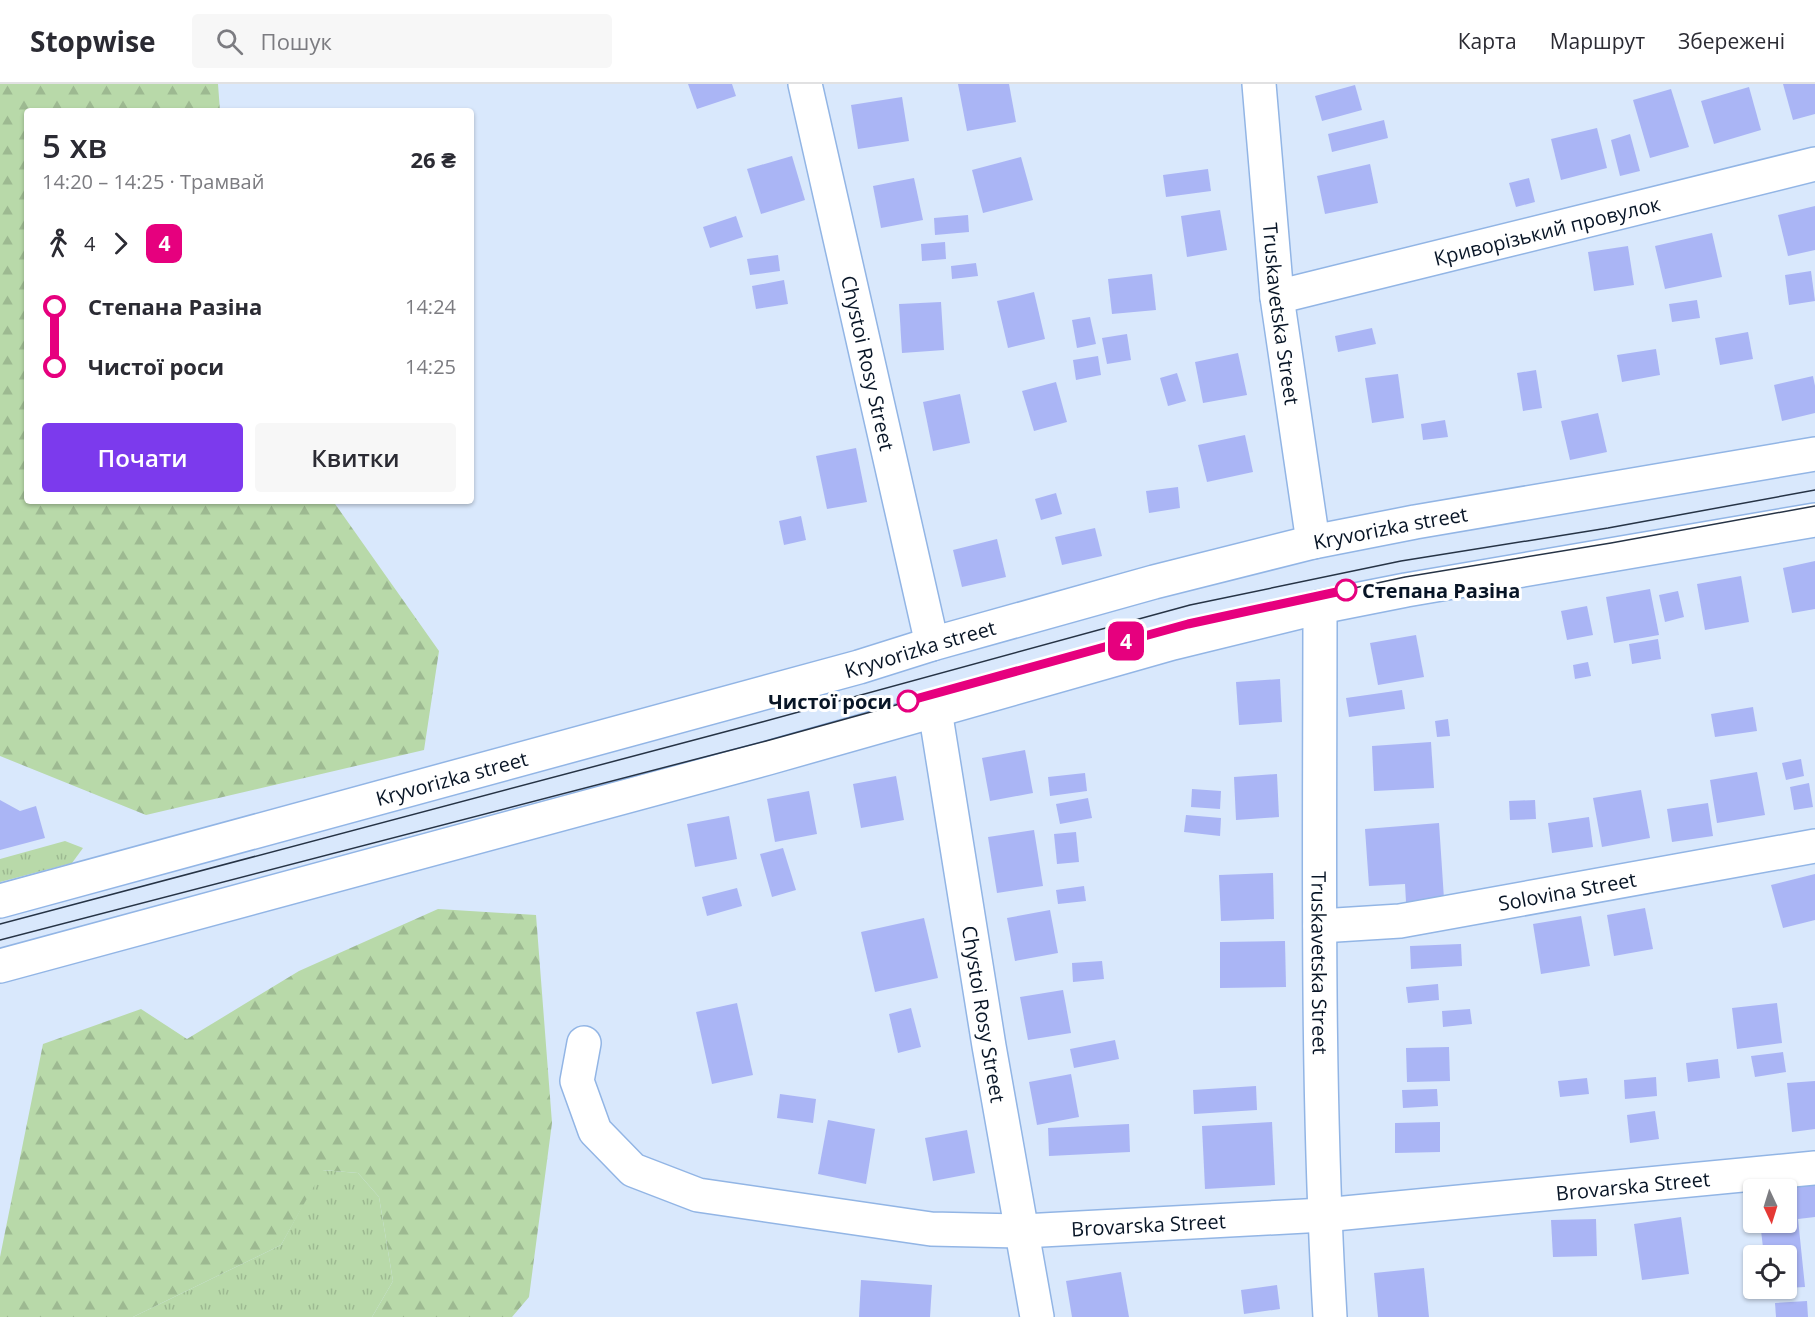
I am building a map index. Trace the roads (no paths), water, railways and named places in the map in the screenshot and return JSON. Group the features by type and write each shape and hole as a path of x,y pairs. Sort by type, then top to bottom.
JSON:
{"street":[{"name":"Chystoi Rosy Street","path":"805,84 932,644"},
{"name":"Truskavetska Street","path":"1259,84 1277,297 1313,542"},
{"name":"Криворізький провулок","path":"1277,297 1815,164"},
{"name":"Kryvorizka street","path":"0,902 825,676 1154,582 1313,542 1415,522 1815,454"},
{"path":"0,966 768,758 1173,644 1320,607 1406,590 1815,520"},
{"name":"Truskavetska Street","path":"1320,607 1320,926 1324,1215 1330,1317"},
{"name":"Chystoi Rosy Street","path":"935,710 989,1046 1037,1317"},
{"name":"Solovina Street","path":"1320,926 1400,921 1815,846"},
{"name":"Brovarska Street","path":"584,1043 577,1081 595,1131 633,1170 698,1195 932,1229 1023,1231 1324,1215 1815,1168"}],"tram line":[{"path":"0,924 762,722 1190,605 1401,561 1608,528 1815,490"},
{"path":"0,940 766,741 1188,624 1405,577 1815,506"},
{"name":"4","path":"908,701 1188,624 1346,590"}],"place":[{"name":"Степана Разіна","path":"1346,590"},
{"name":"Чистої роси","path":"908,701"}]}
